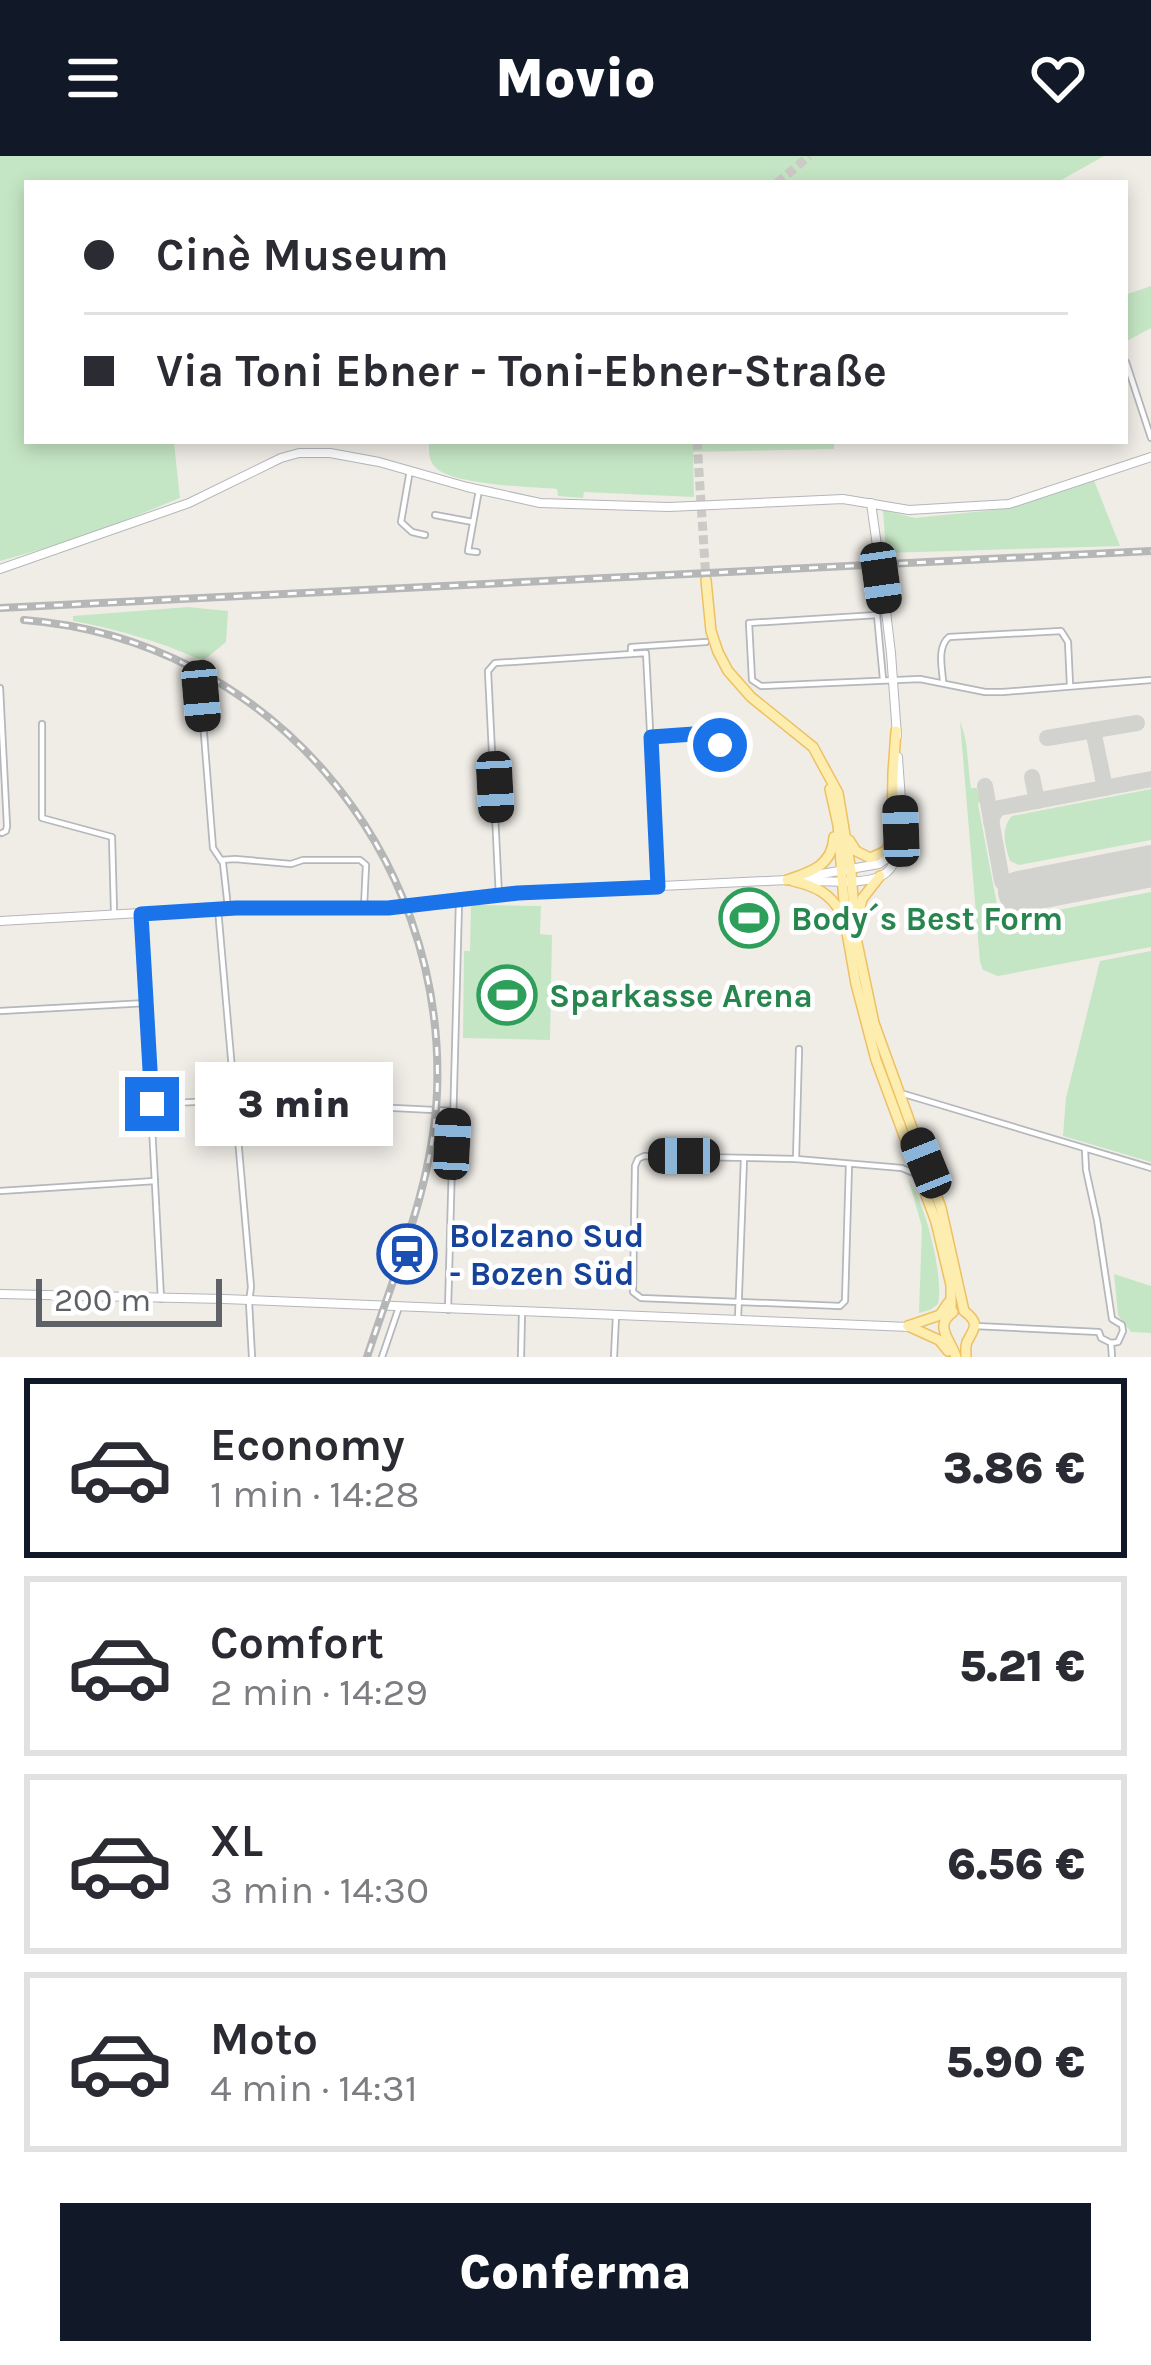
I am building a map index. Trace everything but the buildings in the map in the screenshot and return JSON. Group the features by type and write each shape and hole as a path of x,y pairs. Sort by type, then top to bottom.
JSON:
{"main road":[{"path":"0,569 189,503 286,456 331,453 540,503 731,505 820,500 872,502 909,510 1007,504 1151,457"},
{"path":"872,502 880,560"},
{"path":"851,930 862,899 889,870 899,849 896,731 881,578"},
{"path":"706,580 711,631 728,671 751,698 816,751 838,794 856,851 874,857 886,851 893,832 896,731"},
{"path":"800,737 821,767 835,807 866,1025 946,1261 952,1296 942,1327 954,1357"},
{"path":"788,880 822,866 833,848 821,767"},
{"path":"843,812 845,876"},
{"path":"845,876 885,862 899,849"},
{"path":"0,922 223,909 403,907 499,896 880,876"},
{"path":"788,880 818,888 832,898 851,930 874,1023 941,1208 964,1312 975,1326 966,1357"},
{"path":"908,1326 945,1309 946,1261"},
{"path":"0,1294 908,1326 964,1312"},
{"path":"908,1326 968,1342"},
{"path":"908,1326 939,1340 954,1357"}],"street":[{"path":"1128,368 1151,437"},
{"path":"410,470 401,522 425,535"},
{"path":"477,552 468,551 479,490"},
{"path":"436,515 473,522"},
{"path":"888,679 878,615 749,623 752,680 761,686 888,679 1003,692 1151,680"},
{"path":"943,682 942,649 949,638 1060,631 1068,642 1070,685"},
{"path":"631,654 631,647 706,642"},
{"path":"499,896 488,671 495,663 646,653 658,887"},
{"path":"0,688 4,832"},
{"path":"201,696 212,848 221,860 252,1357"},
{"path":"42,724 42,818 112,837 114,916"},
{"path":"651,737 708,733 719,738"},
{"path":"221,860 291,865 303,860 360,860 366,865 364,908"},
{"path":"448,1310 459,901"},
{"path":"141,914 160,1299"},
{"path":"0,1011 147,1003"},
{"path":"796,1159 799,1049"},
{"path":"898,1094 1151,1168"},
{"path":"152,1104 233,1100 454,1112"},
{"path":"975,1326 1104,1324 1118,1321 1123,1331 1118,1342 1101,1338 1104,1324 1097,1220 1085,1150"},
{"path":"892,1167 907,1160 911,1151"},
{"path":"849,1164 845,1301 840,1306 641,1298 633,1292 635,1166 644,1156 796,1159 892,1167 921,1177"},
{"path":"738,1320 744,1158"},
{"path":"0,1191 155,1181"},
{"path":"382,1357 399,1307"},
{"path":"521,1357 522,1312"},
{"path":"614,1357 616,1316"},
{"path":"1111,1343 1112,1357"}],"green space":[{"path":"0,156 1104,156 1061,180 24,180 24,444 174,444 180,498 84,537 0,561"},
{"path":"1151,286 1151,328 1128,340 1128,294"},
{"path":"429,444 834,444 834,449 693,452 694,497 584,492 583,498 558,496 557,489 445,474 430,455"},
{"path":"1093,478 1120,546 886,553 883,510 915,518 994,510"},
{"path":"188,607 228,611 226,642 203,661 139,637 73,621 73,616"},
{"path":"960,722 971,788 977,788 980,802 1000,921 1151,892 1151,947 998,976 983,970"},
{"path":"1151,789 1151,840 1019,865 1010,861 1005,832 1012,816"},
{"name":"Sparkasse Arena","path":"471,905 541,906 540,934 552,935 550,1040 463,1038 464,951 470,951"},
{"path":"1151,951 1151,1162 1063,1136 1066,1098 1100,961"},
{"path":"908,1178 927,1221 938,1275 938,1304 919,1313 922,1227"},
{"path":"1114,1274 1151,1286 1151,1333 1131,1332 1118,1315"}],"taxiway":[{"path":"1047,738 1137,723"},
{"path":"1093,730 1105,788"},
{"path":"1032,777 1037,801"},
{"path":"991,822 999,808 1151,779"},
{"path":"985,786 1002,881 1008,890 1019,892"}],"runway":[{"path":"1019,892 1151,866"}],"tunnel":[{"path":"781,180 809,156"},
{"path":"697,444 706,580"}],"railway":[{"path":"0,608 1151,551"},
{"path":"24,620 112,636 193,668 265,714 326,773 375,842 411,920 432,1004 437,1093 420,1194 367,1357"}],"place":[{"name":"Body´s Best Form","path":"749,918"},
{"name":"Sparkasse Arena","path":"507,995"},
{"name":"Bolzano Sud - Bozen Süd","path":"407,1254"}],"route":[{"path":"152,1104 141,914 314,906 388,908 518,893 658,887 651,737 708,733 719,738 720,745"}]}
